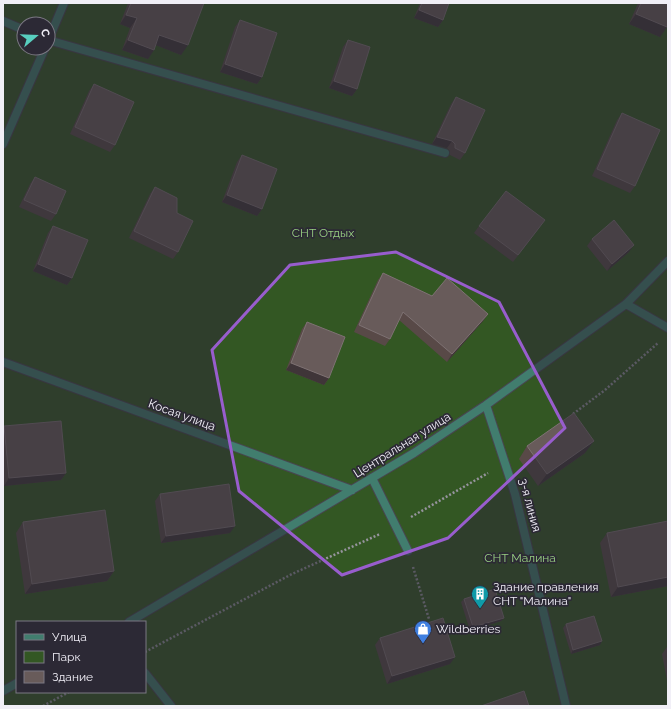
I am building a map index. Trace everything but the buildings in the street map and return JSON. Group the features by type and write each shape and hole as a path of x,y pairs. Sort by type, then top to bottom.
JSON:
{"street":[{"path":"56,21 64,3"},
{"path":"3,21 16,27"},
{"path":"56,45 445,153"},
{"path":"3,144 41,56"},
{"name":"Центральная улица","path":"131,621 414,453 486,405 626,304 668,261"},
{"path":"626,304 668,328"},
{"name":"Косая улица","path":"3,362 352,490"},
{"name":"3-я линия","path":"486,405 515,494 566,706"},
{"path":"372,478 408,551"},
{"path":"146,674 171,706"},
{"path":"3,691 16,684"}],"path":[{"path":"569,417 605,390 661,341"},
{"path":"146,651 292,574 396,526 469,483 505,464"},
{"path":"408,551 429,619"},
{"path":"43,706 67,693"}],"highlighted area":[{"path":"396,252 499,302 565,428 448,538 342,575 239,491 212,350 290,265"}],"green space":[{"path":"3,3 668,3 668,706 3,706"}],"place":[{"name":"Здание правления СНТ \"Малина\"","path":"480,609"},
{"name":"Wildberries","path":"423,644"}],"park label":[{"name":"СНТ Отдых","path":"323,233"},
{"name":"СНТ Малина","path":"520,558"}]}
